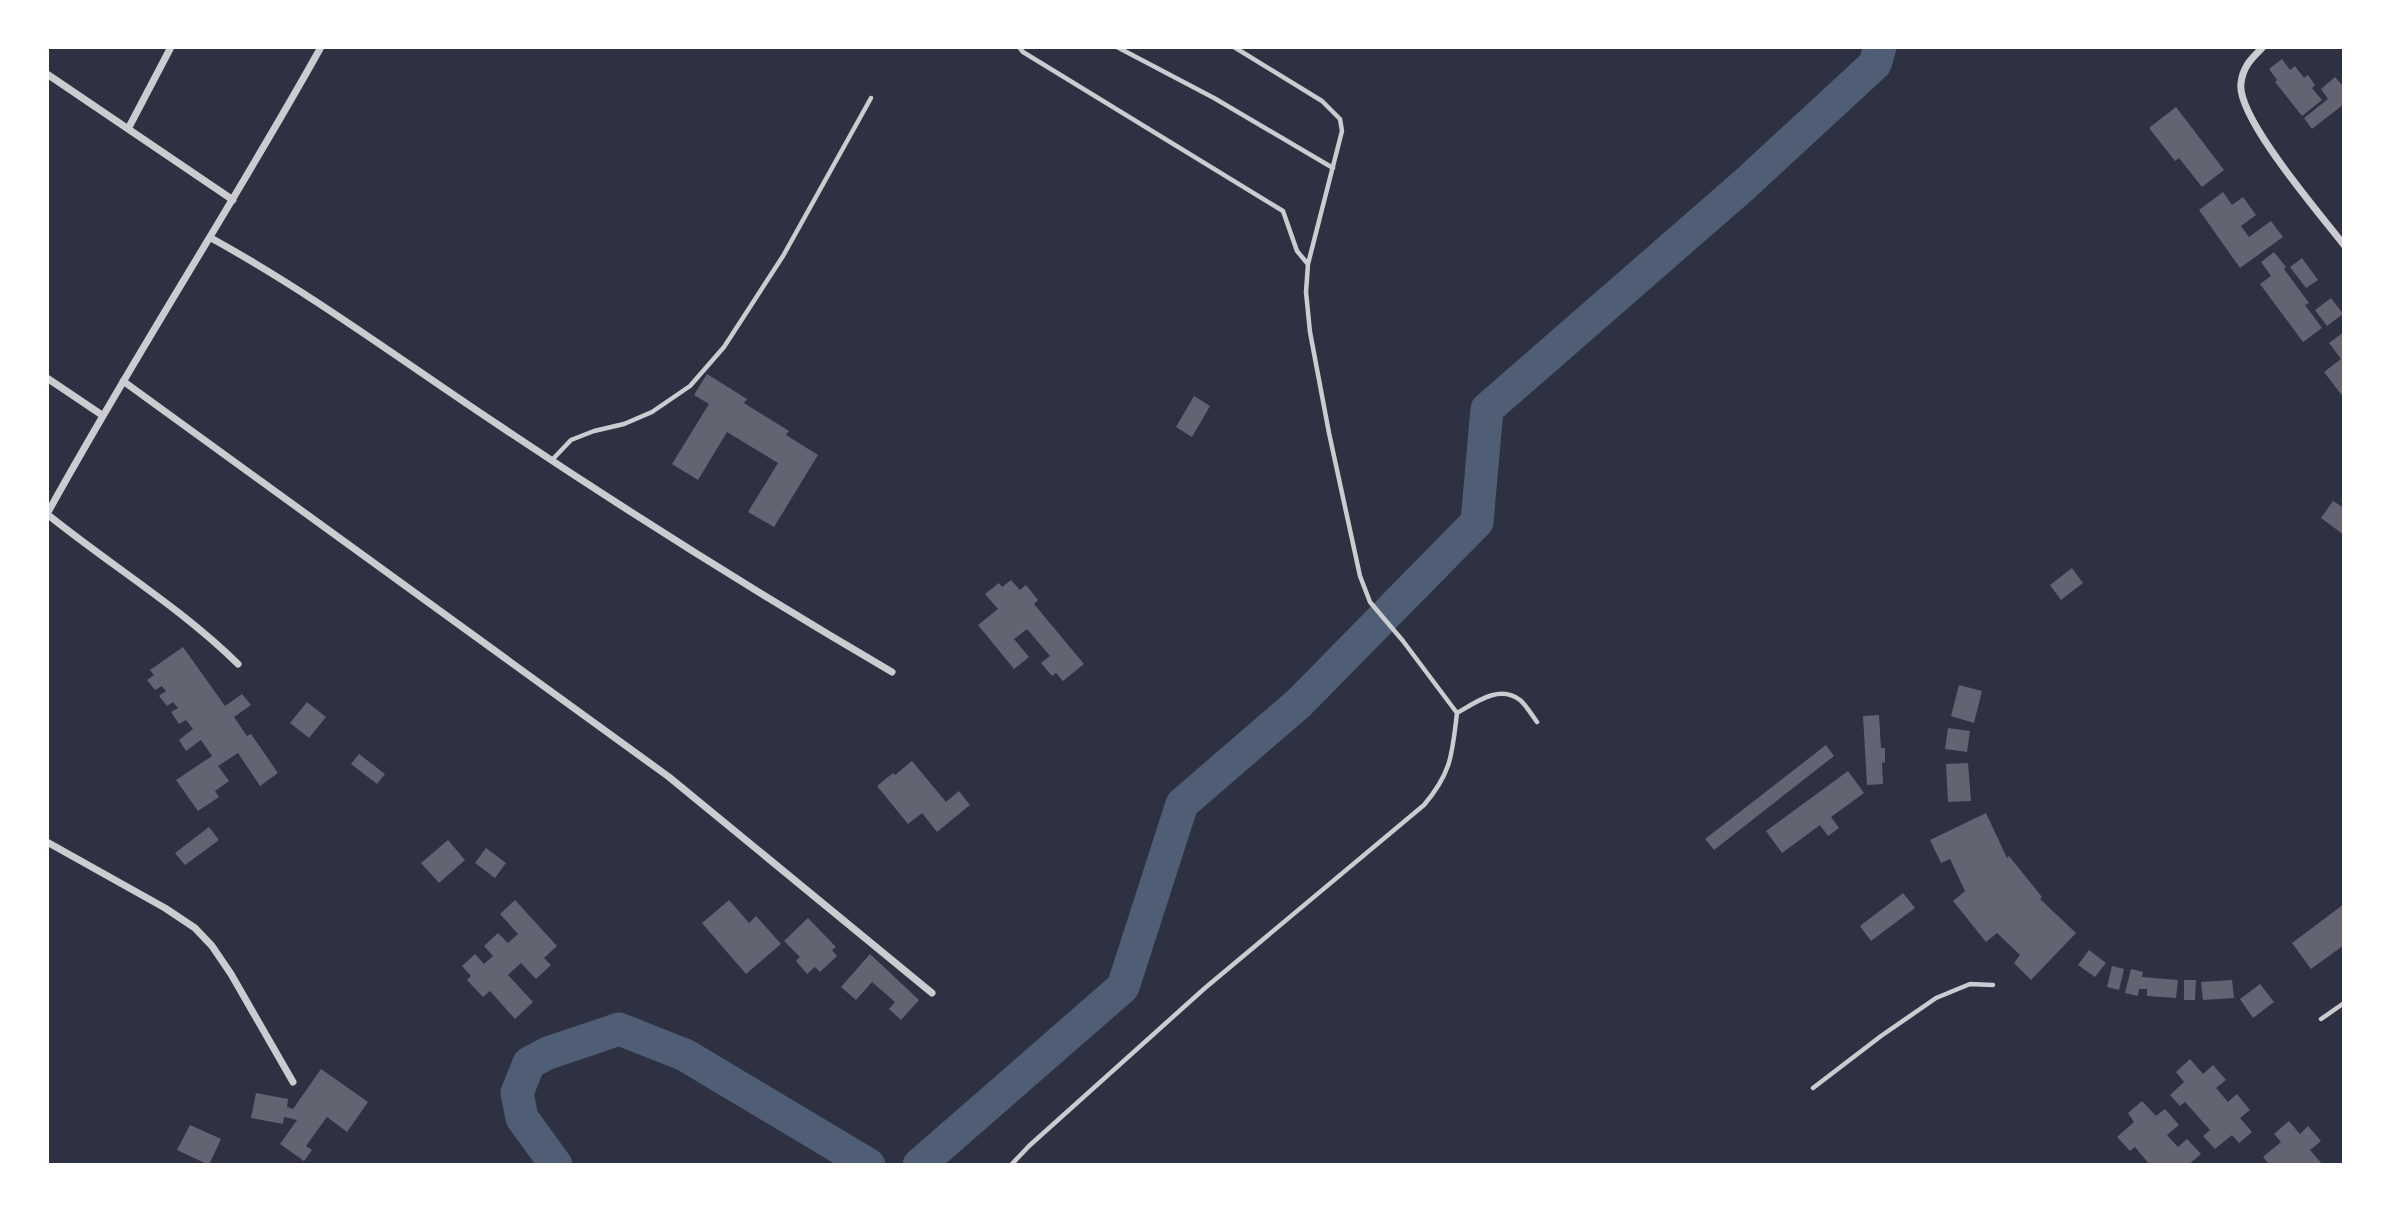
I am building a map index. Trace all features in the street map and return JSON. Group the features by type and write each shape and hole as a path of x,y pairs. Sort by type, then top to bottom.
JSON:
{"street":[{"path":"128,129 171,47"},
{"path":"238,664 214,640 47,514 102,415 211,238 321,47"},
{"path":"2263,47 2246,64 2240,85 2246,106 2256,129 2344,245"},
{"path":"47,74 233,200"},
{"path":"211,238 266,268 551,460 798,617 892,672"},
{"path":"47,378 102,415"},
{"path":"123,381 669,777 932,993"},
{"path":"47,842 165,908 195,929 212,946 230,974 293,1082"}],"lane":[{"path":"1019,47 1023,52 1283,211 1297,251 1308,264"},
{"path":"1117,47 1333,168"},
{"path":"1011,1165 1205,988 1424,805 1446,776 1452,753 1457,713 1370,602 1360,576 1326,420 1306,292 1308,264 1342,131 1340,119 1322,101 1234,47"},
{"path":"551,460 571,440 624,424 652,412 690,386 724,347 783,256 871,97"},
{"path":"1457,713 1488,695 1504,694 1520,700 1537,722"},
{"path":"1813,1088 1936,998 1970,984 1993,985"},
{"path":"2321,1018 2344,1003"}],"building":[{"path":"2282,59 2290,70 2295,66 2304,78 2308,75 2315,85 2312,88 2322,100 2302,116 2275,82 2277,80 2269,69"},
{"path":"2335,77 2344,87 2344,104 2312,129 2304,118 2328,99 2321,89"},
{"path":"2176,107 2224,170 2202,187 2179,158 2175,161 2149,128"},
{"path":"2223,192 2232,205 2243,197 2256,215 2241,226 2249,237 2271,221 2283,237 2240,268 2199,210"},
{"path":"2274,252 2309,303 2305,305 2322,328 2303,342 2260,284 2271,276 2261,262"},
{"path":"2302,258 2318,280 2306,288 2290,267"},
{"path":"2331,298 2343,314 2327,326 2315,310"},
{"path":"2344,332 2344,398 2324,372 2341,359 2329,343"},
{"path":"707,374 747,399 744,403 789,431 786,435 818,455 774,527 748,512 778,463 727,432 698,480 672,464 709,404 694,395"},
{"path":"1194,396 1210,406 1192,437 1176,427"},
{"path":"2333,501 2344,508 2344,535 2321,518"},
{"path":"2072,568 2083,583 2061,600 2050,585"},
{"path":"1011,580 1020,590 1026,585 1038,600 1034,604 1084,664 1063,681 1056,673 1052,676 1041,663 1050,656 1027,629 1014,639 1029,657 1014,669 978,625 998,609 985,594 999,583 1002,587"},
{"path":"183,647 225,706 242,694 251,705 234,717 247,736 251,734 278,773 260,786 238,753 218,766 229,781 215,791 219,797 198,811 176,780 212,756 201,740 186,751 179,740 193,729 186,720 179,724 171,712 178,708 173,702 167,706 159,696 166,691 162,686 155,690 147,680 154,675 150,670"},
{"path":"1959,685 1982,691 1974,723 1951,716"},
{"path":"307,702 326,717 309,738 290,723"},
{"path":"1879,715 1881,748 1885,748 1885,762 1882,763 1883,784 1867,785 1863,716"},
{"path":"1948,728 1970,731 1967,752 1945,749"},
{"path":"1826,745 1834,756 1714,850 1705,839"},
{"path":"359,754 385,774 377,784 351,764"},
{"path":"912,761 946,802 959,791 970,805 937,832 922,813 908,824 877,786"},
{"path":"1968,763 1971,801 1948,802 1946,764"},
{"path":"1848,771 1864,793 1831,817 1839,828 1828,836 1820,825 1782,853 1766,831"},
{"path":"1986,813 2007,858 2009,856 2042,897 2040,899 2076,933 2031,980 2014,963 2020,955 1997,933 1986,942 1953,901 1965,891 1950,859 1941,863 1930,840"},
{"path":"209,827 219,840 185,865 175,853"},
{"path":"448,840 465,860 439,883 421,863"},
{"path":"486,848 506,863 495,878 475,863"},
{"path":"1903,893 1915,908 1871,941 1860,926"},
{"path":"515,900 557,946 544,958 551,965 536,979 521,963 508,975 533,1002 515,1019 490,991 483,997 467,980 471,976 462,966 475,954 484,964 493,956 484,946 498,933 508,943 518,934 500,914"},
{"path":"729,900 749,923 756,916 781,944 746,974 702,923"},
{"path":"2344,904 2344,945 2311,969 2292,943"},
{"path":"808,918 836,947 832,950 837,956 820,972 815,967 807,974 796,961 800,957 784,941"},
{"path":"2089,950 2106,963 2095,977 2078,965"},
{"path":"870,954 919,1000 901,1020 889,1009 895,1002 872,982 856,1000 841,987"},
{"path":"2112,966 2124,969 2119,990 2107,987"},
{"path":"2131,969 2143,972 2142,977 2178,980 2176,998 2147,996 2147,989 2139,989 2138,996 2125,993"},
{"path":"2184,980 2196,980 2195,1000 2184,1000"},
{"path":"2232,980 2234,998 2203,1000 2201,982"},
{"path":"2260,984 2274,1002 2253,1018 2240,999"},
{"path":"2190,1059 2203,1074 2213,1065 2226,1080 2216,1088 2228,1102 2237,1094 2250,1110 2240,1118 2252,1132 2239,1143 2232,1135 2215,1149 2203,1136 2210,1130 2185,1102 2180,1106 2170,1095 2184,1082 2176,1072"},
{"path":"321,1069 368,1102 347,1132 327,1117 306,1146 312,1150 304,1161 280,1144 297,1120 284,1117 283,1124 251,1118 256,1093 288,1099 287,1107 293,1109"},
{"path":"2142,1101 2156,1116 2165,1109 2179,1125 2167,1135 2178,1147 2187,1139 2201,1154 2188,1165 2150,1165 2135,1147 2130,1151 2117,1137 2134,1122 2128,1113"},
{"path":"2289,1121 2300,1134 2308,1126 2321,1141 2310,1150 2323,1165 2270,1165 2263,1157 2281,1142 2274,1134"},
{"path":"190,1125 221,1139 209,1165 177,1150"}],"waterway":[{"path":"919,1165 1123,987 1182,804 1299,703 1477,522 1487,409 1744,185 1875,64 1880,47"},
{"path":"556,1165 522,1118 517,1093 529,1063 548,1053 619,1029 685,1055 869,1165"}]}
